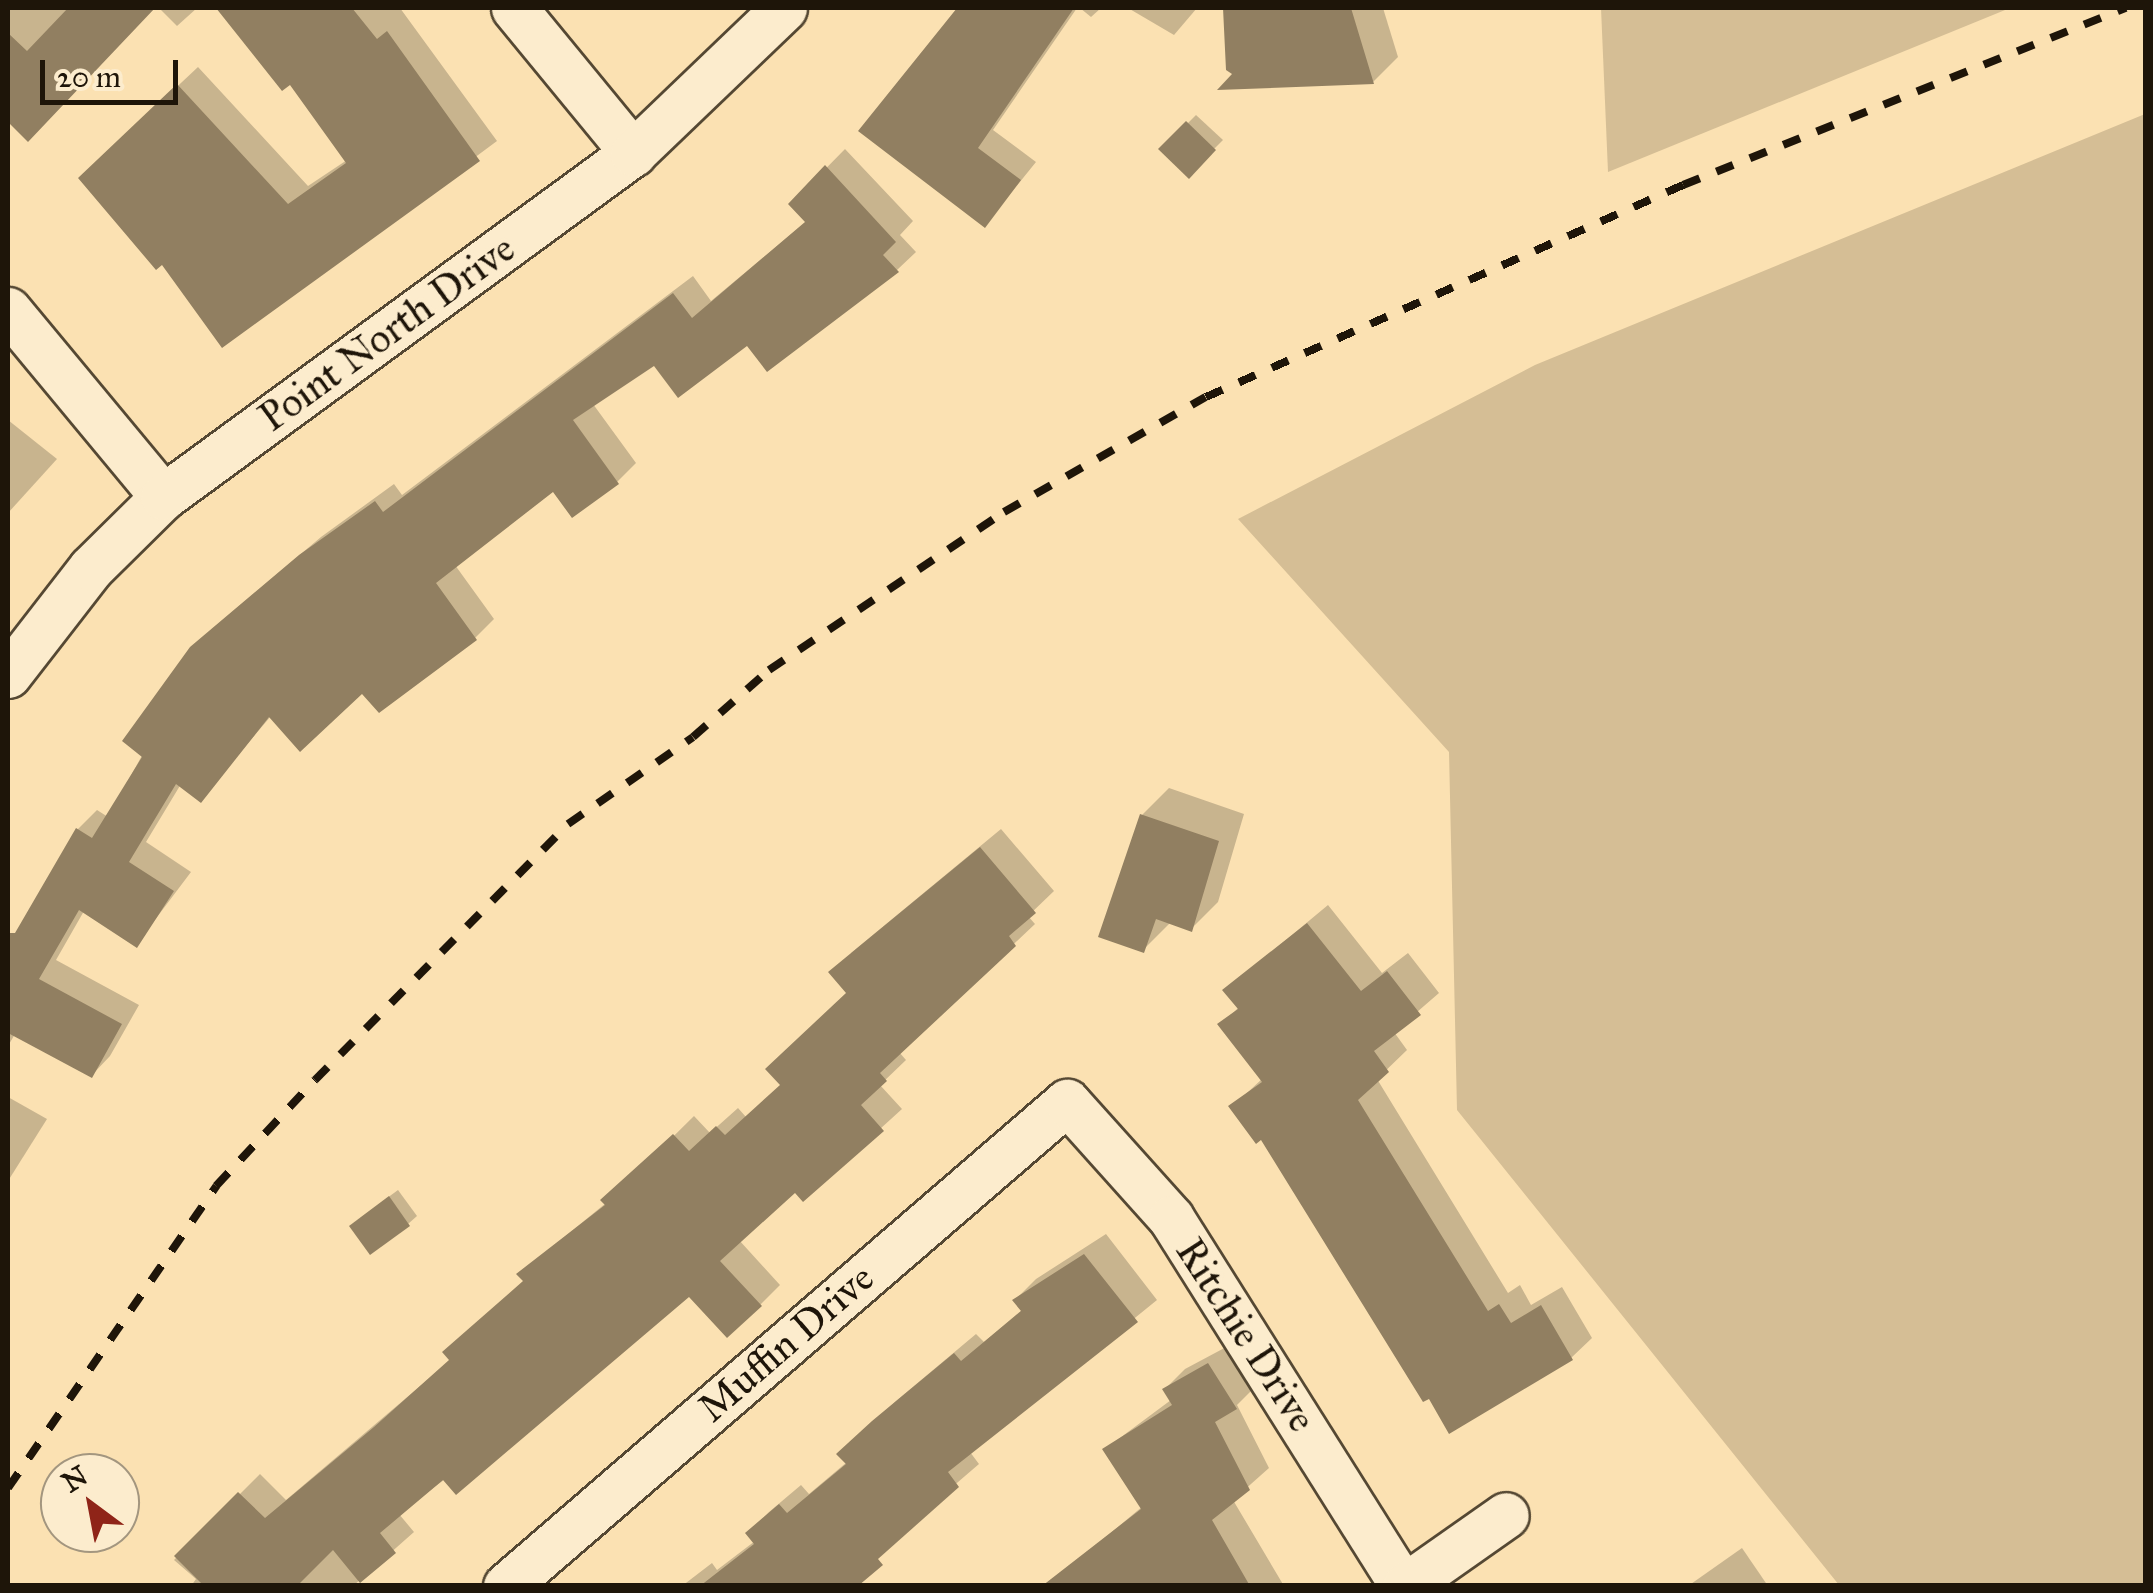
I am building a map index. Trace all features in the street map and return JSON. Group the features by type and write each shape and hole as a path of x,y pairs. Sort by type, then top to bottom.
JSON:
{"street":[{"path":"514,8 633,152"},
{"name":"Point North Drive","path":"8,675 92,568 163,497 633,152 784,8"},
{"path":"8,310 163,497"},
{"name":"Muffin Drive","path":"506,1586 1067,1102"},
{"name":"Ritchie Drive","path":"1067,1102 1171,1218 1404,1586"},
{"path":"1404,1586 1506,1515"}],"shaded area":[{"path":"1601,8 2010,8 1608,172"},
{"path":"2145,114 2145,1585 1839,1585 1457,1110 1449,752 1238,519 1535,365"}],"building":[{"path":"68,8 155,8 28,142 8,122 8,33 27,51"},
{"path":"216,8 352,8 377,39 387,31 480,161 222,348 162,265 156,270 78,178 177,84 288,204 346,163 290,85 282,91"},
{"path":"957,8 1074,8 978,148 1021,180 985,228 858,131"},
{"path":"1223,8 1351,8 1374,84 1217,90 1232,74 1226,70"},
{"path":"1186,121 1216,150 1189,179 1158,149"},
{"path":"825,165 896,242 883,255 899,272 767,372 747,346 678,398 654,366 573,420 619,484 572,518 553,492 436,583 477,640 379,713 362,694 300,752 269,717 201,803 176,784 129,862 174,891 137,948 79,910 39,979 122,1024 92,1078 8,1033 8,933 15,933 76,828 92,838 142,757 122,741 190,647 299,555 375,501 383,512 673,293 692,318 805,222 788,204"},
{"path":"1140,814 1219,841 1192,932 1156,919 1144,953 1098,937"},
{"path":"980,847 1036,913 1009,936 1016,946 880,1073 887,1081 861,1105 884,1131 803,1202 795,1193 720,1261 762,1306 727,1338 689,1297 456,1495 443,1480 380,1533 396,1553 360,1583 333,1550 297,1586 204,1586 174,1556 238,1492 265,1518 374,1427 449,1360 442,1352 523,1281 516,1274 605,1205 600,1200 673,1134 689,1151 716,1126 725,1135 780,1085 765,1069 846,993 828,972"},
{"path":"1307,923 1361,991 1387,971 1421,1015 1374,1051 1389,1072 1358,1100 1488,1311 1499,1304 1511,1323 1541,1305 1573,1360 1449,1434 1429,1399 1423,1402 1261,1140 1256,1144 1228,1106 1262,1082 1217,1024 1238,1009 1222,990"},
{"path":"389,1196 410,1226 370,1255 349,1226"},
{"path":"1084,1254 1138,1322 948,1472 959,1487 878,1559 883,1565 858,1586 700,1586 754,1544 745,1533 779,1504 787,1513 846,1464 836,1454 872,1421 954,1353 961,1361 1021,1311 1012,1300"},
{"path":"1208,1363 1237,1409 1215,1422 1250,1490 1212,1520 1250,1586 1042,1586 1141,1509 1102,1449 1172,1405 1162,1389"}],"railway":[{"path":"8,1488 216,1186 568,824 693,737 769,670 1004,512 1206,397 1683,185 2126,8"}]}
